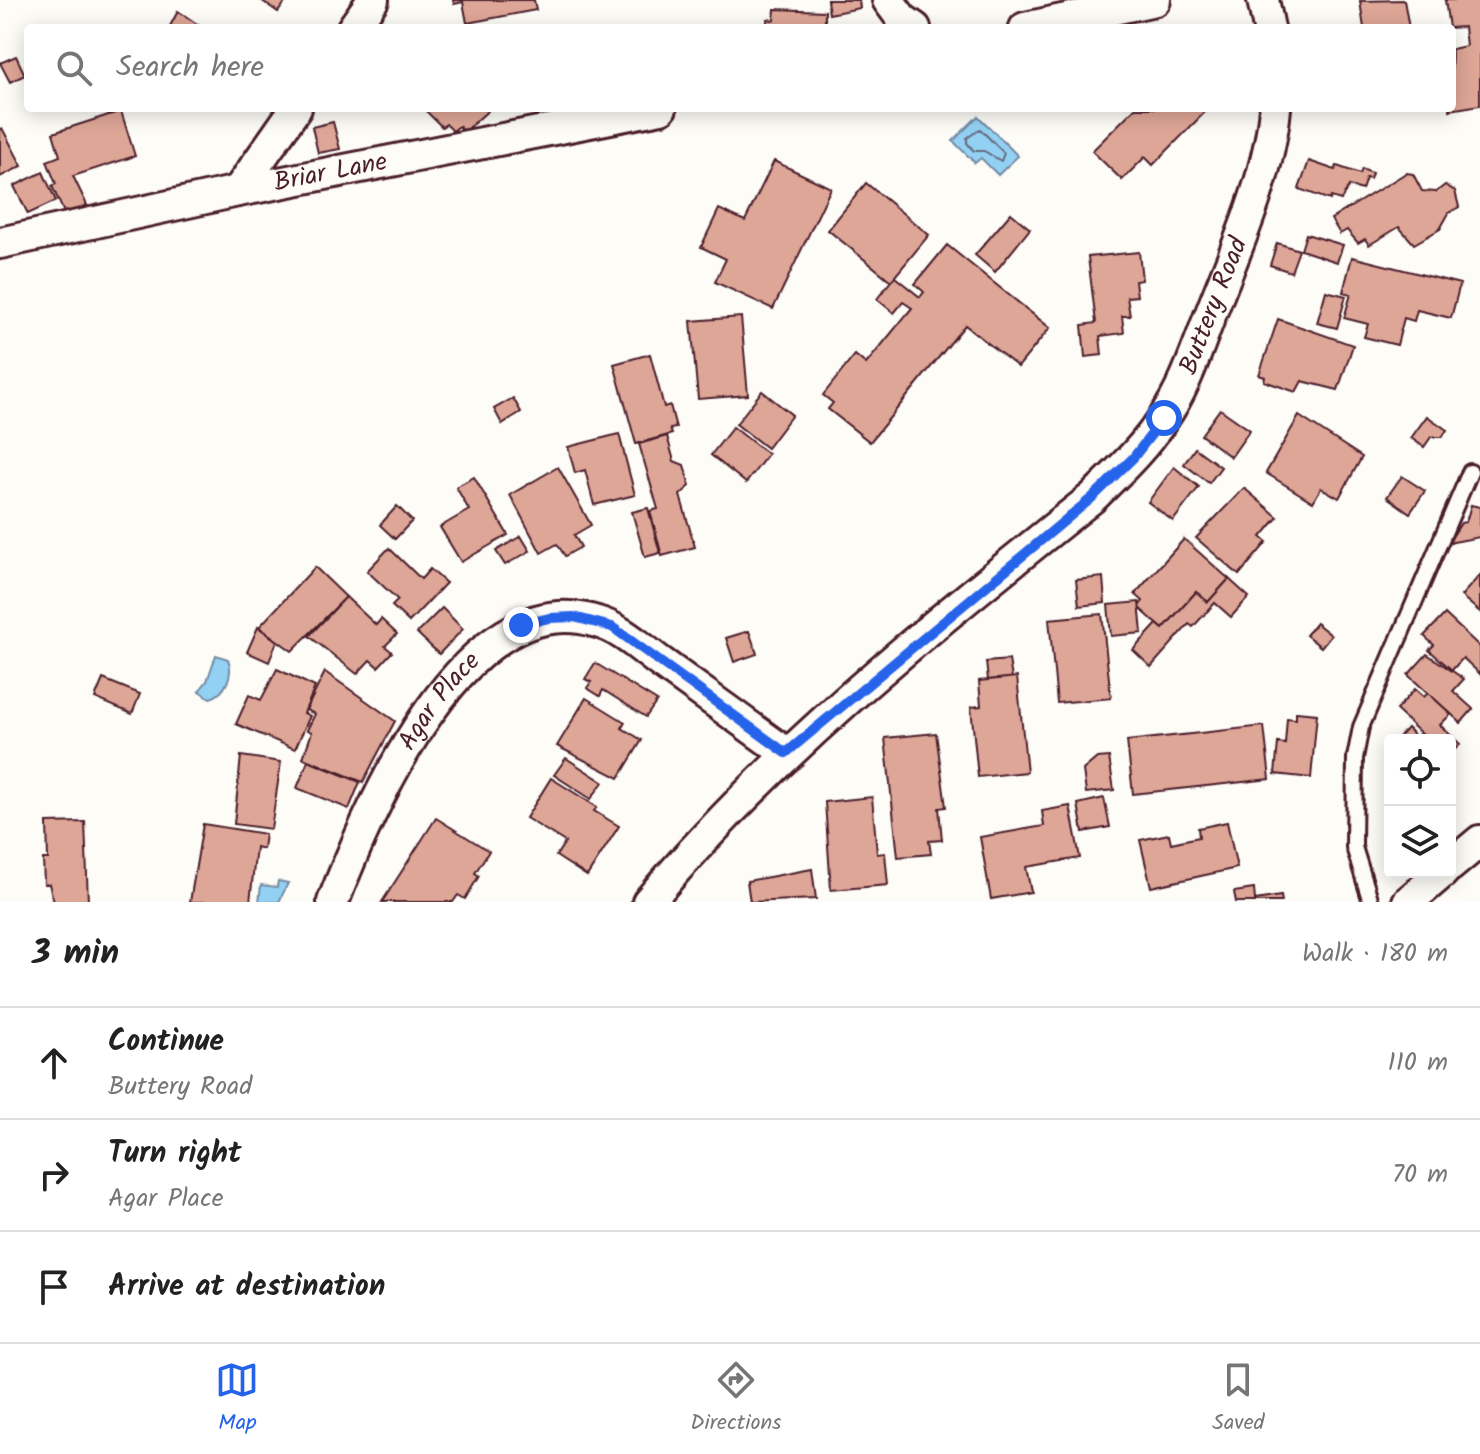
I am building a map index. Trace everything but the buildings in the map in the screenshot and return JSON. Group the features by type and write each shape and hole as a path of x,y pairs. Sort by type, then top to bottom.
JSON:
{"street":[{"path":"356,24 373,0"},
{"path":"888,0 909,24"},
{"path":"1044,24 1155,0"},
{"path":"1263,0 1268,24"},
{"path":"238,191 293,112"},
{"name":"Briar Lane","path":"0,243 238,191 641,112"},
{"name":"Buttery Road","path":"648,902 705,834 786,753 1093,497 1133,458 1164,418 1184,382 1246,219 1267,155 1274,112"},
{"name":"Agar Place","path":"333,902 364,823 390,771 429,712 485,648 521,625 549,618 574,617 612,627 786,753"},
{"path":"1456,861 1480,841"},
{"path":"1408,902 1436,878"}],"lane":[{"path":"1371,902 1354,847 1355,758 1361,727 1470,472"}],"water":[{"path":"978,116 1018,156 998,175 981,158 975,163 953,141"},
{"path":"216,655 228,659 229,676 224,688 210,698 199,691 207,681"},
{"path":"278,881 288,883 279,902 259,902 261,885 277,887"}],"route":[{"path":"521,625 549,618 574,617 612,627 786,753 941,620 1093,497 1133,458 1164,418"}]}
